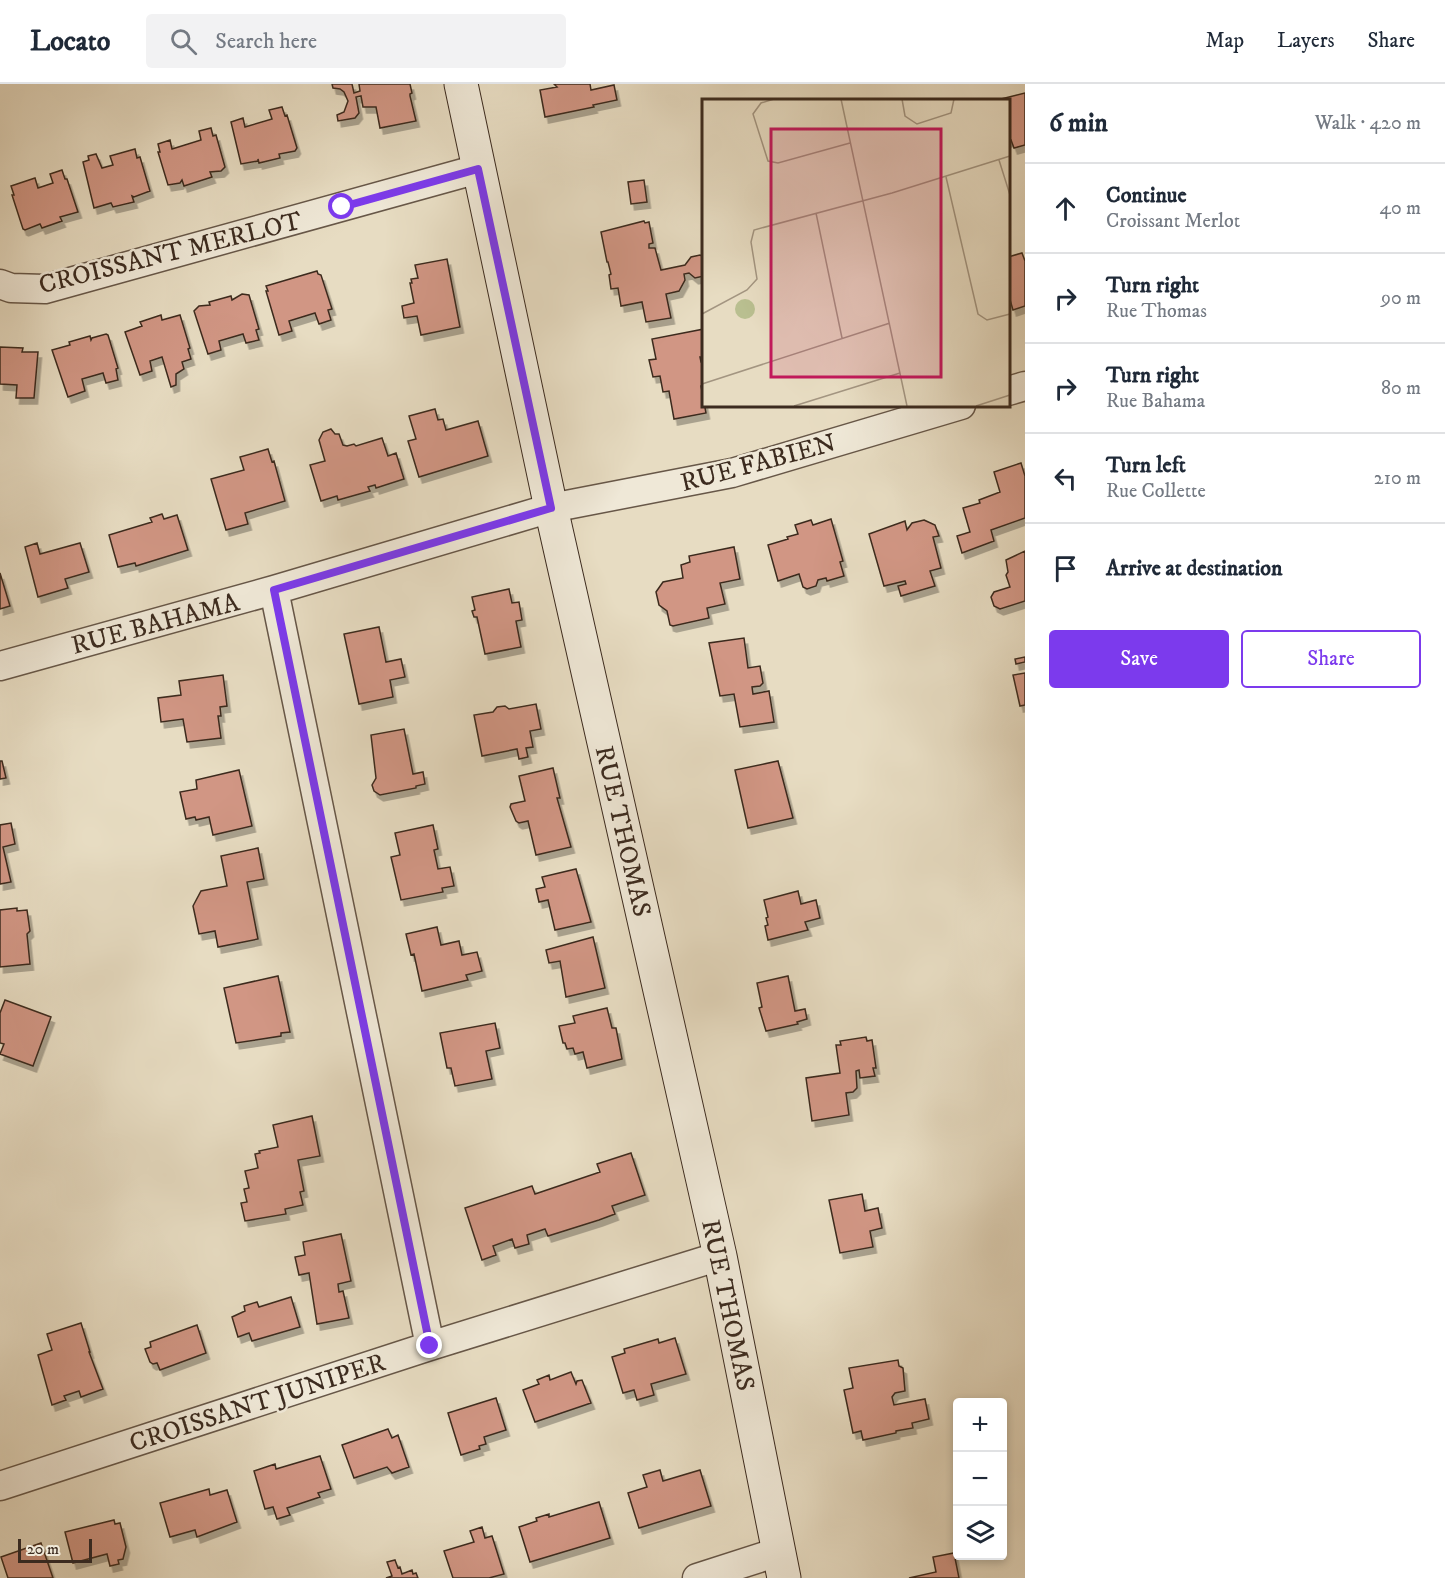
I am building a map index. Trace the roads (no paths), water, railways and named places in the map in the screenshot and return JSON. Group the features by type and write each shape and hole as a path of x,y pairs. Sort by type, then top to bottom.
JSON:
{"street":[{"name":"RUE THOMAS","path":"461,84 551,508 720,1256 781,1565"},
{"name":"CROISSANT MERLOT","path":"0,284 11,288 45,289 478,169"},
{"path":"1010,390 1025,386"},
{"name":"RUE FABIEN","path":"551,508 732,473 958,406"},
{"name":"RUE BAHAMA","path":"0,666 274,590 551,508"},
{"path":"274,590 430,1346"},
{"name":"CROISSANT JUNIPER","path":"0,1486 430,1346 720,1256"},
{"path":"697,1578 781,1565"}]}
